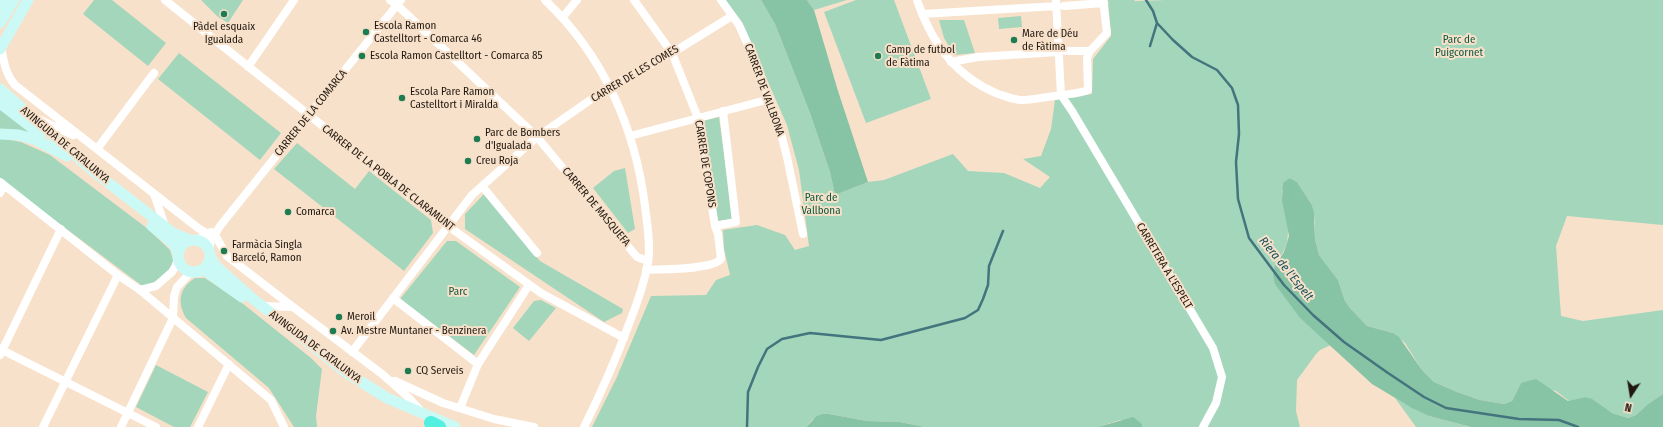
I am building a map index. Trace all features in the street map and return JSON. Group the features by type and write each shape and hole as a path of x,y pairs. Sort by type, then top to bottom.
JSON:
{"street":[{"path":"0,5 3,0"},
{"path":"0,23 14,0"},
{"path":"28,0 1,48 6,72 9,79 15,86 198,228 211,234 228,256 386,377 434,423"},
{"name":"CARRER DE LA POBLA DE CLARAMUNT","path":"165,0 448,226 529,285 624,338"},
{"path":"248,67 294,0"},
{"path":"545,0 562,17 593,57 621,109 642,178 648,230 648,261 635,308 624,338 584,427"},
{"path":"562,17 577,0"},
{"name":"CARRER DE COPONS","path":"634,0 672,53 698,118 715,226 720,246 720,259 717,263 646,270"},
{"name":"CARRER DE VALLBONA","path":"720,0 739,25 770,99 778,122 787,157 803,234"},
{"path":"917,0 922,14 933,39 951,62 974,82 986,89 1008,98 1021,100 1088,90 1087,58 1090,51 1107,33 1103,1 922,14"},
{"name":"CARRER DE MASQUEFA","path":"396,2 502,106 537,137 637,257 648,261"},
{"name":"CARRER DE LA COMARCA","path":"194,240 211,234 220,226 309,116 396,2"},
{"path":"1059,4 1062,52 1061,95"},
{"name":"CARRER DE LES COMES","path":"352,352 472,195 537,137 609,87 672,53 732,16"},
{"path":"951,62 978,57 1090,51"},
{"path":"97,150 154,73"},
{"name":"AVINGUDA DE CATALUNYA","path":"0,89 92,170 165,227 173,233 194,240"},
{"name":"CARRETERA A L'ESPELT","path":"1061,95 1213,348 1222,377 1216,403 1203,427"},
{"path":"630,136 770,99"},
{"name":"AVINGUDA DE CATALUNYA","path":"0,103 174,244 178,257"},
{"name":"CARRER DE COPONS","path":"715,226 736,222 723,111"},
{"path":"27,114 88,142"},
{"path":"0,134 19,135 36,140 67,156"},
{"path":"0,193 2,184 118,275 140,290 271,400 284,427"},
{"path":"482,186 537,253"},
{"path":"153,193 165,227"},
{"path":"61,229 1,352 66,381 156,427"},
{"path":"121,427 173,318 175,293 181,282 191,272 203,270 208,264 211,234"},
{"path":"140,290 156,286 172,272 182,246 194,240 204,243 209,253"},
{"name":"AVINGUDA DE CATALUNYA","path":"209,253 216,266 262,306 347,373 387,398 434,423"},
{"path":"178,257 183,268 191,272"},
{"name":"AVINGUDA DE CATALUNYA","path":"203,270 243,298 335,372 388,404 434,423 455,427"},
{"path":"43,427 118,275"},
{"path":"460,408 478,364 529,285"},
{"path":"393,298 478,364"},
{"path":"262,306 293,307"},
{"path":"198,427 229,364"},
{"path":"386,377 443,403 507,424 534,427"}],"green space":[{"path":"94,0 112,0 166,43 148,66 83,14"},
{"name":"Pàdel esquaix Igualada","path":"201,0 243,0 228,23 217,16"},
{"path":"725,0 761,0 775,24 810,113 830,172 835,195 868,182 884,180 953,154 968,171 1004,173 1040,188 1050,177 1023,159 1041,156 1051,129 1055,100 1092,94 1093,59 1111,36 1108,0 1663,0 1663,225 1567,216 1556,246 1561,316 1583,321 1663,310 1663,394 1648,404 1636,415 1628,418 1612,413 1585,397 1569,401 1556,391 1521,383 1512,401 1504,404 1480,400 1434,382 1422,370 1405,343 1393,333 1367,326 1345,301 1338,280 1319,255 1315,239 1315,221 1312,205 1297,182 1290,178 1282,191 1288,234 1287,242 1279,259 1300,318 1331,345 1320,350 1316,354 1297,380 1296,411 1300,427 1142,427 1142,424 1120,420 1098,427 925,427 900,422 867,421 829,414 812,420 806,427 592,427 616,379 651,296 706,295 716,280 730,275 724,249 723,230 757,225 785,235 795,250 809,246 799,170 787,125 741,21"},
{"path":"761,0 807,0 814,10 838,91 868,182 835,195 830,172 810,113 775,24"},
{"path":"807,0 847,0 814,10"},
{"name":"Camp de futbol de Fàtima","path":"856,0 894,0 931,99 866,123 824,12"},
{"path":"1021,16 1022,27 999,29 998,18"},
{"path":"939,20 964,20 975,53 954,55 944,38"},
{"path":"179,53 281,133 260,160 158,79"},
{"path":"0,108 28,129 28,132 0,131"},
{"path":"719,117 733,219 717,221 703,121"},
{"path":"0,138 21,142 50,155 148,229 170,250 173,260 170,270 161,279 149,285 141,285 0,179"},
{"path":"297,143 355,189 369,171 431,220 433,233 404,271 274,169"},
{"path":"625,168 635,229 628,233 593,188 614,171"},
{"path":"1290,178 1297,182 1312,205 1314,213 1315,239 1319,255 1338,280 1345,301 1367,326 1393,333 1399,337 1422,370 1434,382 1480,400 1504,404 1512,401 1521,383 1536,379 1568,401 1585,397 1592,399 1612,413 1628,418 1636,415 1648,404 1663,394 1663,427 1471,427 1429,416 1412,408 1372,384 1300,318 1275,284 1273,275 1275,266 1284,252 1289,236 1282,200 1283,183"},
{"path":"484,194 540,261 623,309 622,313 604,322 465,229 465,214"},
{"name":"Parc","path":"447,241 456,241 520,287 474,355 400,299"},
{"path":"195,278 205,278 242,303 311,358 322,369 316,416 317,427 294,427 269,388 186,318 181,306 181,296 186,286"},
{"path":"541,300 556,308 529,341 513,328 534,301"},
{"path":"156,365 208,392 190,427 174,427 136,407"},
{"path":"1395,398 1429,416 1471,427 1416,427"},
{"path":"823,414 867,421 900,422 925,427 806,427 817,416"},
{"path":"1133,417 1142,424 1142,427 1098,427"}],"waterway":[{"name":"Riera de l'Espelt","path":"1146,0 1153,11 1157,23 1173,40 1192,57 1217,70 1232,88 1238,105 1239,134 1236,162 1238,199 1249,238 1284,285 1313,315 1344,342 1388,373 1424,397 1446,408 1519,419 1559,420 1578,427"},
{"path":"1150,46 1157,23"},
{"path":"747,427 748,392 767,349 782,339 810,333 881,340 965,318 978,310 983,299 988,285 989,266 1003,231"}],"place":[{"name":"Pàdel esquaix Igualada","path":"224,14"},
{"name":"Escola Ramon Castelltort - Comarca 46","path":"366,32"},
{"name":"Mare de Déu de Fàtima","path":"1014,40"},
{"name":"Escola Ramon Castelltort - Comarca 85","path":"362,56"},
{"name":"Camp de futbol de Fàtima","path":"878,56"},
{"name":"Escola Pare Ramon Castelltort i Miralda","path":"402,98"},
{"name":"Parc de Bombers d'Igualada","path":"477,139"},
{"name":"Creu Roja","path":"468,161"},
{"name":"Comarca","path":"288,212"},
{"name":"Farmàcia Singla Barceló, Ramon","path":"224,251"},
{"name":"Meroil","path":"339,317"},
{"name":"Av. Mestre Muntaner - Benzinera","path":"333,331"},
{"name":"CQ Serveis","path":"408,371"}],"park label":[{"name":"Parc de Puigcornet","path":"1459,46"},
{"name":"Parc de Vallbona","path":"821,204"}]}
